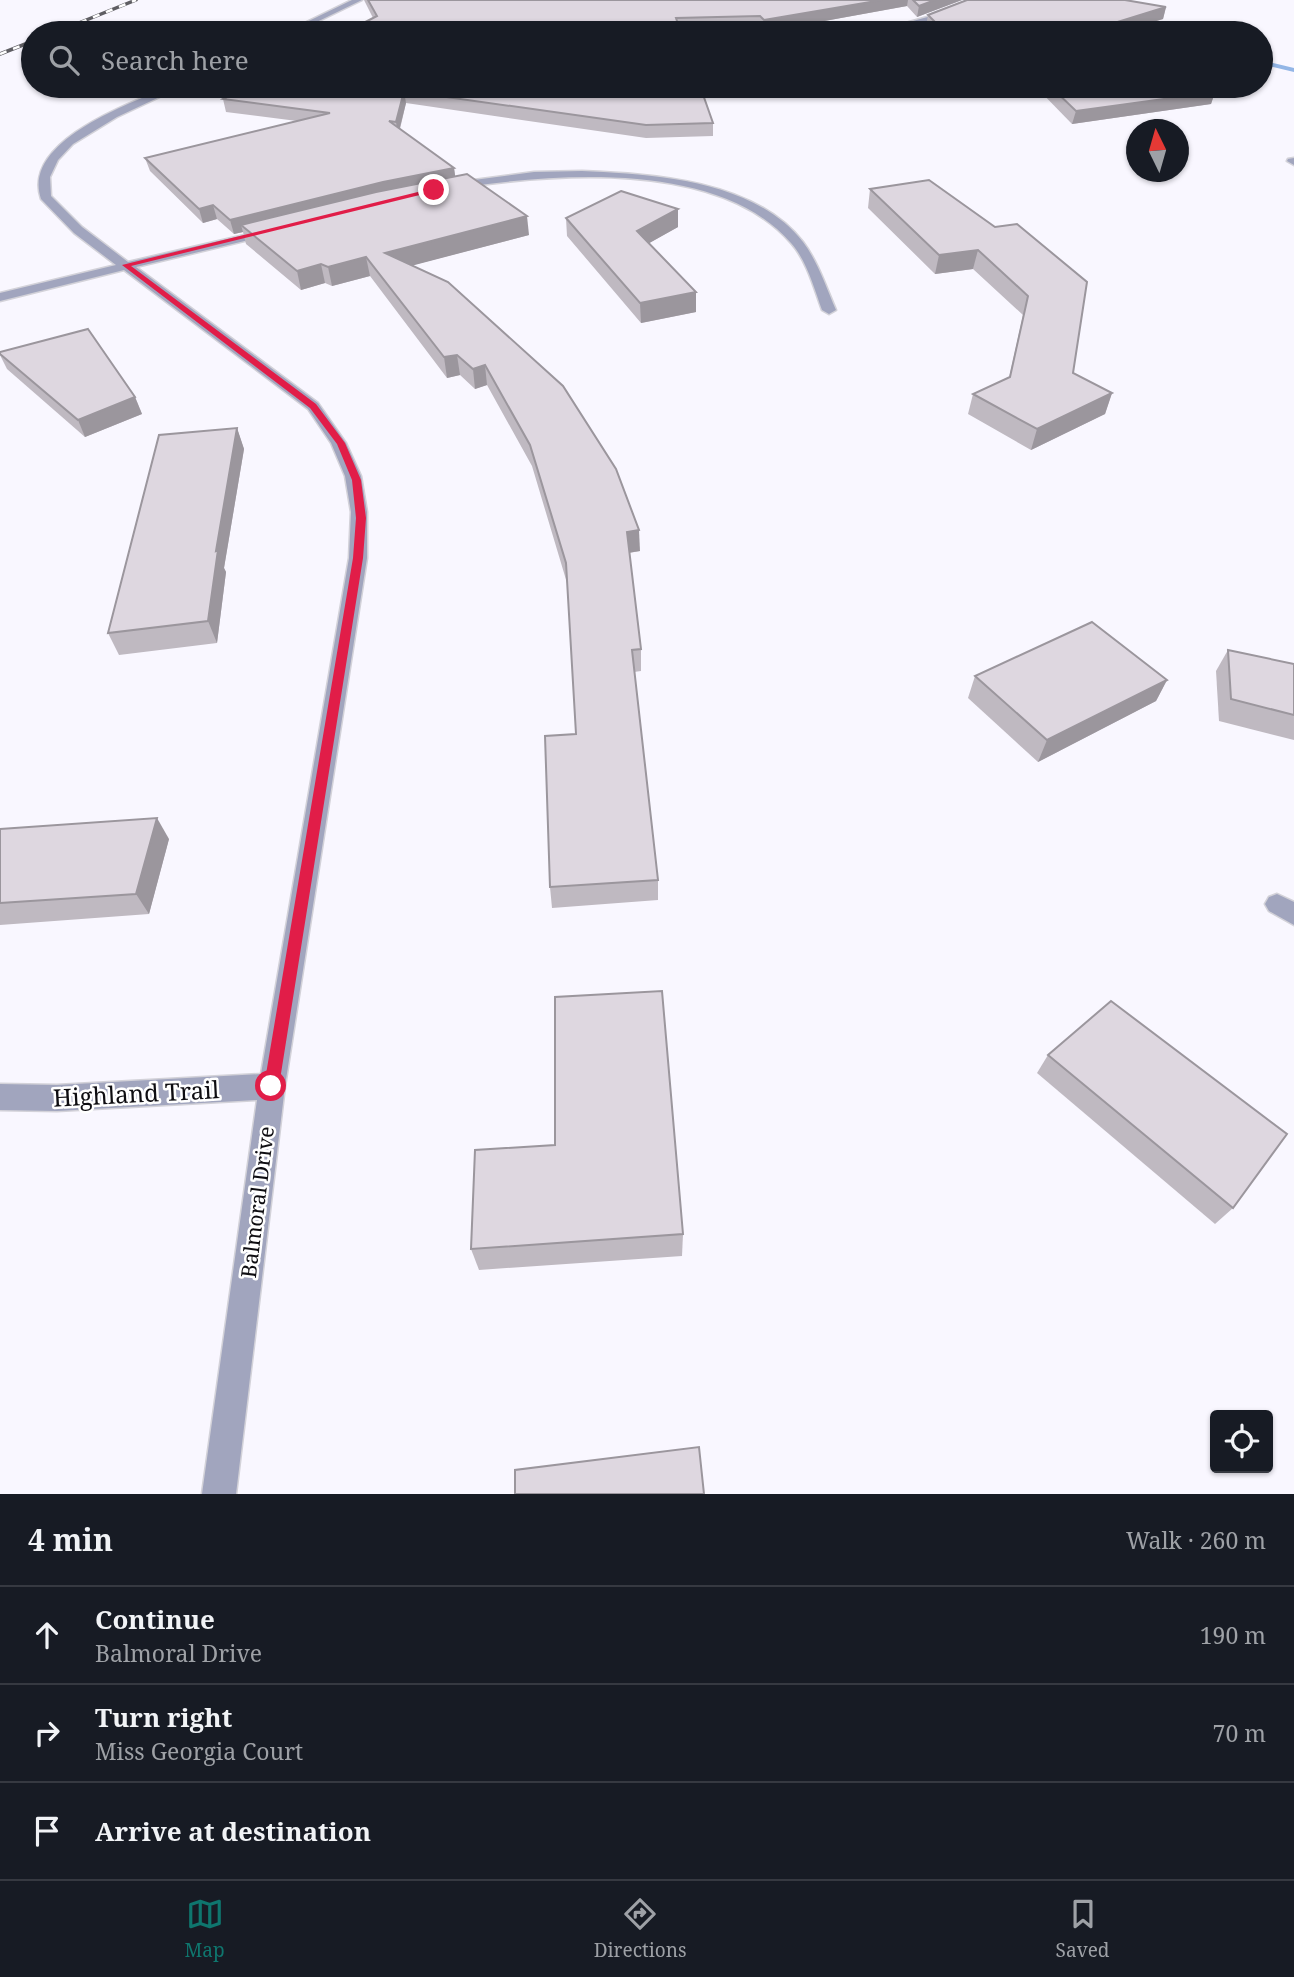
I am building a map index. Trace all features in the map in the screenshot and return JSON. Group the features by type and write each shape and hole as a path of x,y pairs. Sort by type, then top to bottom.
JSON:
{"street":[{"path":"313,21 358,0"},
{"path":"922,21 976,0"},
{"name":"Balmoral Drive","path":"154,98 71,139 49,162 43,176 45,197 126,265 313,406 341,443 356,480 361,518 358,558 271,1086 219,1494"},
{"path":"434,190 529,175 589,173 655,180 714,193 760,212 793,237 806,254 829,310"},
{"path":"0,297 277,229"},
{"name":"Highland Trail","path":"0,1097 57,1098 271,1086"}],"building":[{"path":"368,0 882,0 764,20 760,16 676,18 677,21 367,21 377,16"},
{"path":"913,0 935,0 919,6"},
{"path":"967,0 1125,0 1166,7 1120,21 934,21 928,15"},
{"path":"402,98 396,122 389,121 454,168 383,182 230,220 213,205 199,209 145,158 330,113 223,99"},
{"path":"454,98 704,98 713,123 646,125"},
{"path":"1062,98 1171,98 1076,111"},
{"path":"467,174 527,216 385,253 448,282 563,386 616,469 639,530 627,532 641,649 632,650 658,880 550,887 545,736 576,734 566,563 530,445 485,365 473,369 457,355 444,357 366,257 328,267 321,264 297,271 241,225 376,192"},
{"path":"929,180 995,227 1017,224 1087,282 1073,373 1112,393 1037,429 973,394 1010,377 1028,296 978,250 939,255 870,189"},
{"path":"621,191 678,209 637,231 696,292 640,303 566,218"},
{"path":"88,329 135,397 78,420 0,352"},
{"path":"237,428 216,551 218,550 208,621 108,633 159,435"},
{"path":"1092,622 1167,680 1047,740 975,676"},
{"path":"1228,650 1294,664 1294,715 1231,699"},
{"path":"157,818 136,894 0,903 0,829"},
{"path":"662,991 683,1234 471,1249 475,1150 555,1145 555,997"},
{"path":"1111,1001 1287,1134 1233,1208 1048,1055"},
{"path":"699,1447 704,1494 515,1494 515,1470"}],"waterway":[{"path":"1096,0 1093,10 1109,21"},
{"path":"1273,65 1294,70"}],"railway":[{"path":"84,21 136,0"},
{"path":"0,54 21,46"}],"route":[{"path":"271,1086 358,558 361,518 356,480 341,443 313,406 126,265 172,256 434,190"}]}
